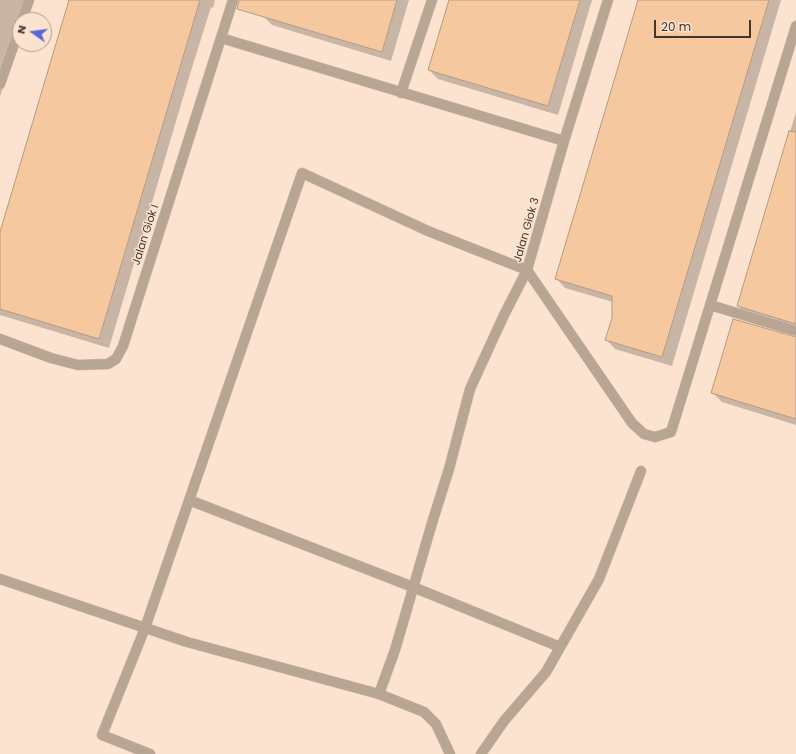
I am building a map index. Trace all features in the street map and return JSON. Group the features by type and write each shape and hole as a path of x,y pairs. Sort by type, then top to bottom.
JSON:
{"street":[{"path":"25,12 29,0"},
{"name":"Jalan Giok I","path":"0,339 51,358 78,365 108,364 116,359 123,346 233,0"},
{"path":"401,93 432,0"},
{"name":"Jalan Giok 3","path":"608,0 564,141 527,270 632,423 644,434 655,437 671,432 710,305"},
{"path":"796,26 710,305 796,331"},
{"path":"221,38 564,141"},
{"path":"0,84 12,50"},
{"path":"150,754 102,735 145,628 302,173 428,231 527,270 504,315 470,389 449,469 414,587 395,650 379,694"},
{"path":"481,754 504,721 546,672 599,579 641,471"},
{"path":"190,500 414,587 560,647"},
{"path":"0,579 187,642 379,694 424,712 436,724 450,754"}],"building":[{"path":"69,0 200,0 99,339 0,309 0,232"},
{"path":"239,0 397,0 382,52 237,9"},
{"path":"449,0 580,0 548,106 428,70"},
{"path":"638,0 769,0 662,357 605,340 612,318 612,296 555,279"},
{"path":"789,131 796,132 796,324 737,306"},
{"path":"733,319 796,337 796,419 711,393"}]}
